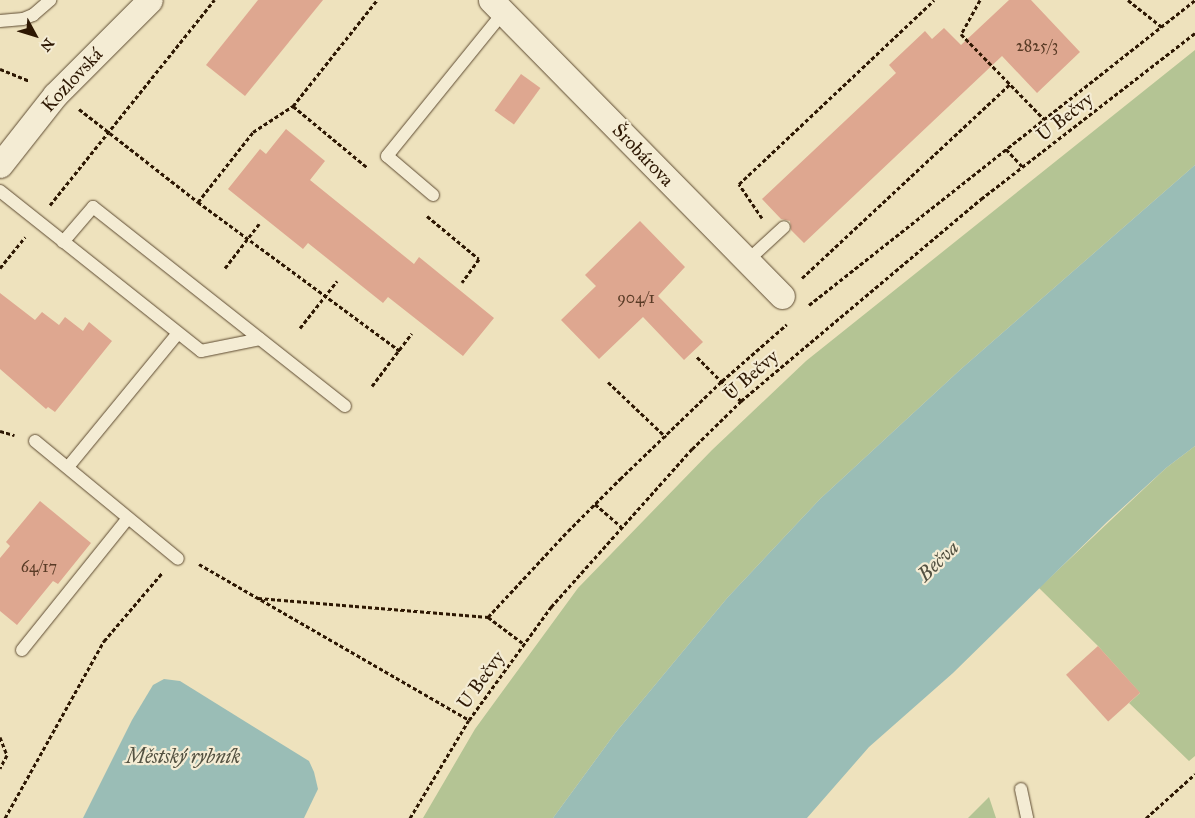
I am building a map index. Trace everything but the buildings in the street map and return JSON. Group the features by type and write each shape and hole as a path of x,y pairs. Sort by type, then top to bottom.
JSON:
{"street":[{"name":"Kozlovská","path":"1,160 55,95 150,0"},
{"name":"Šrobárova","path":"497,6 782,296"}],"lane":[{"path":"0,20 23,19 33,15 50,0"},
{"name":"Šrobárova","path":"433,195 387,156 497,6"},
{"path":"0,191 201,351 260,339"},
{"path":"63,242 93,207 345,406"},
{"path":"747,261 779,232"},
{"path":"68,467 178,333"},
{"path":"35,441 178,559"},
{"path":"22,650 128,518"},
{"path":"1021,789 1027,818"}],"path":[{"path":"0,268 214,0"},
{"path":"198,202 254,132 292,106 377,0"},
{"path":"779,232 739,184 934,0"},
{"path":"980,0 961,34 1044,120"},
{"path":"1128,0 1162,27"},
{"path":"803,311 843,277 1195,0"},
{"name":"U Bečvy","path":"410,818 469,720 550,607 692,449 741,401 982,199 1195,33"},
{"path":"0,69 31,81"},
{"path":"782,296 1010,84"},
{"path":"78,108 198,202 400,351"},
{"path":"1006,149 1023,167"},
{"path":"225,268 259,224"},
{"path":"300,328 336,281"},
{"path":"488,617 595,504 722,381 789,322"},
{"path":"372,386 412,333"},
{"path":"697,357 741,401"},
{"path":"608,382 666,437"},
{"path":"595,504 621,527"},
{"path":"5,818 78,683 104,641 142,594 178,559 189,559 196,562 469,720"},
{"path":"255,597 488,617 524,644"},
{"path":"0,737 7,755 0,768"},
{"path":"1146,818 1195,774"}],"green space":[{"path":"1195,50 1195,165 961,369 820,499 728,597 616,732 553,818 423,818 475,729 578,588 712,450 806,361"},
{"path":"1195,446 1195,756 1189,761 1129,703 1140,693 1098,646 1039,588 1166,468"},
{"path":"989,797 996,818 968,818"}],"water":[{"name":"Bečva","path":"1195,165 1195,446 1166,468 1107,522 953,673 869,747 807,818 553,818 616,732 728,597 820,499 961,369"},
{"name":"Městský rybník","path":"164,679 180,681 309,761 318,789 304,818 83,818 132,720 153,685"}]}
